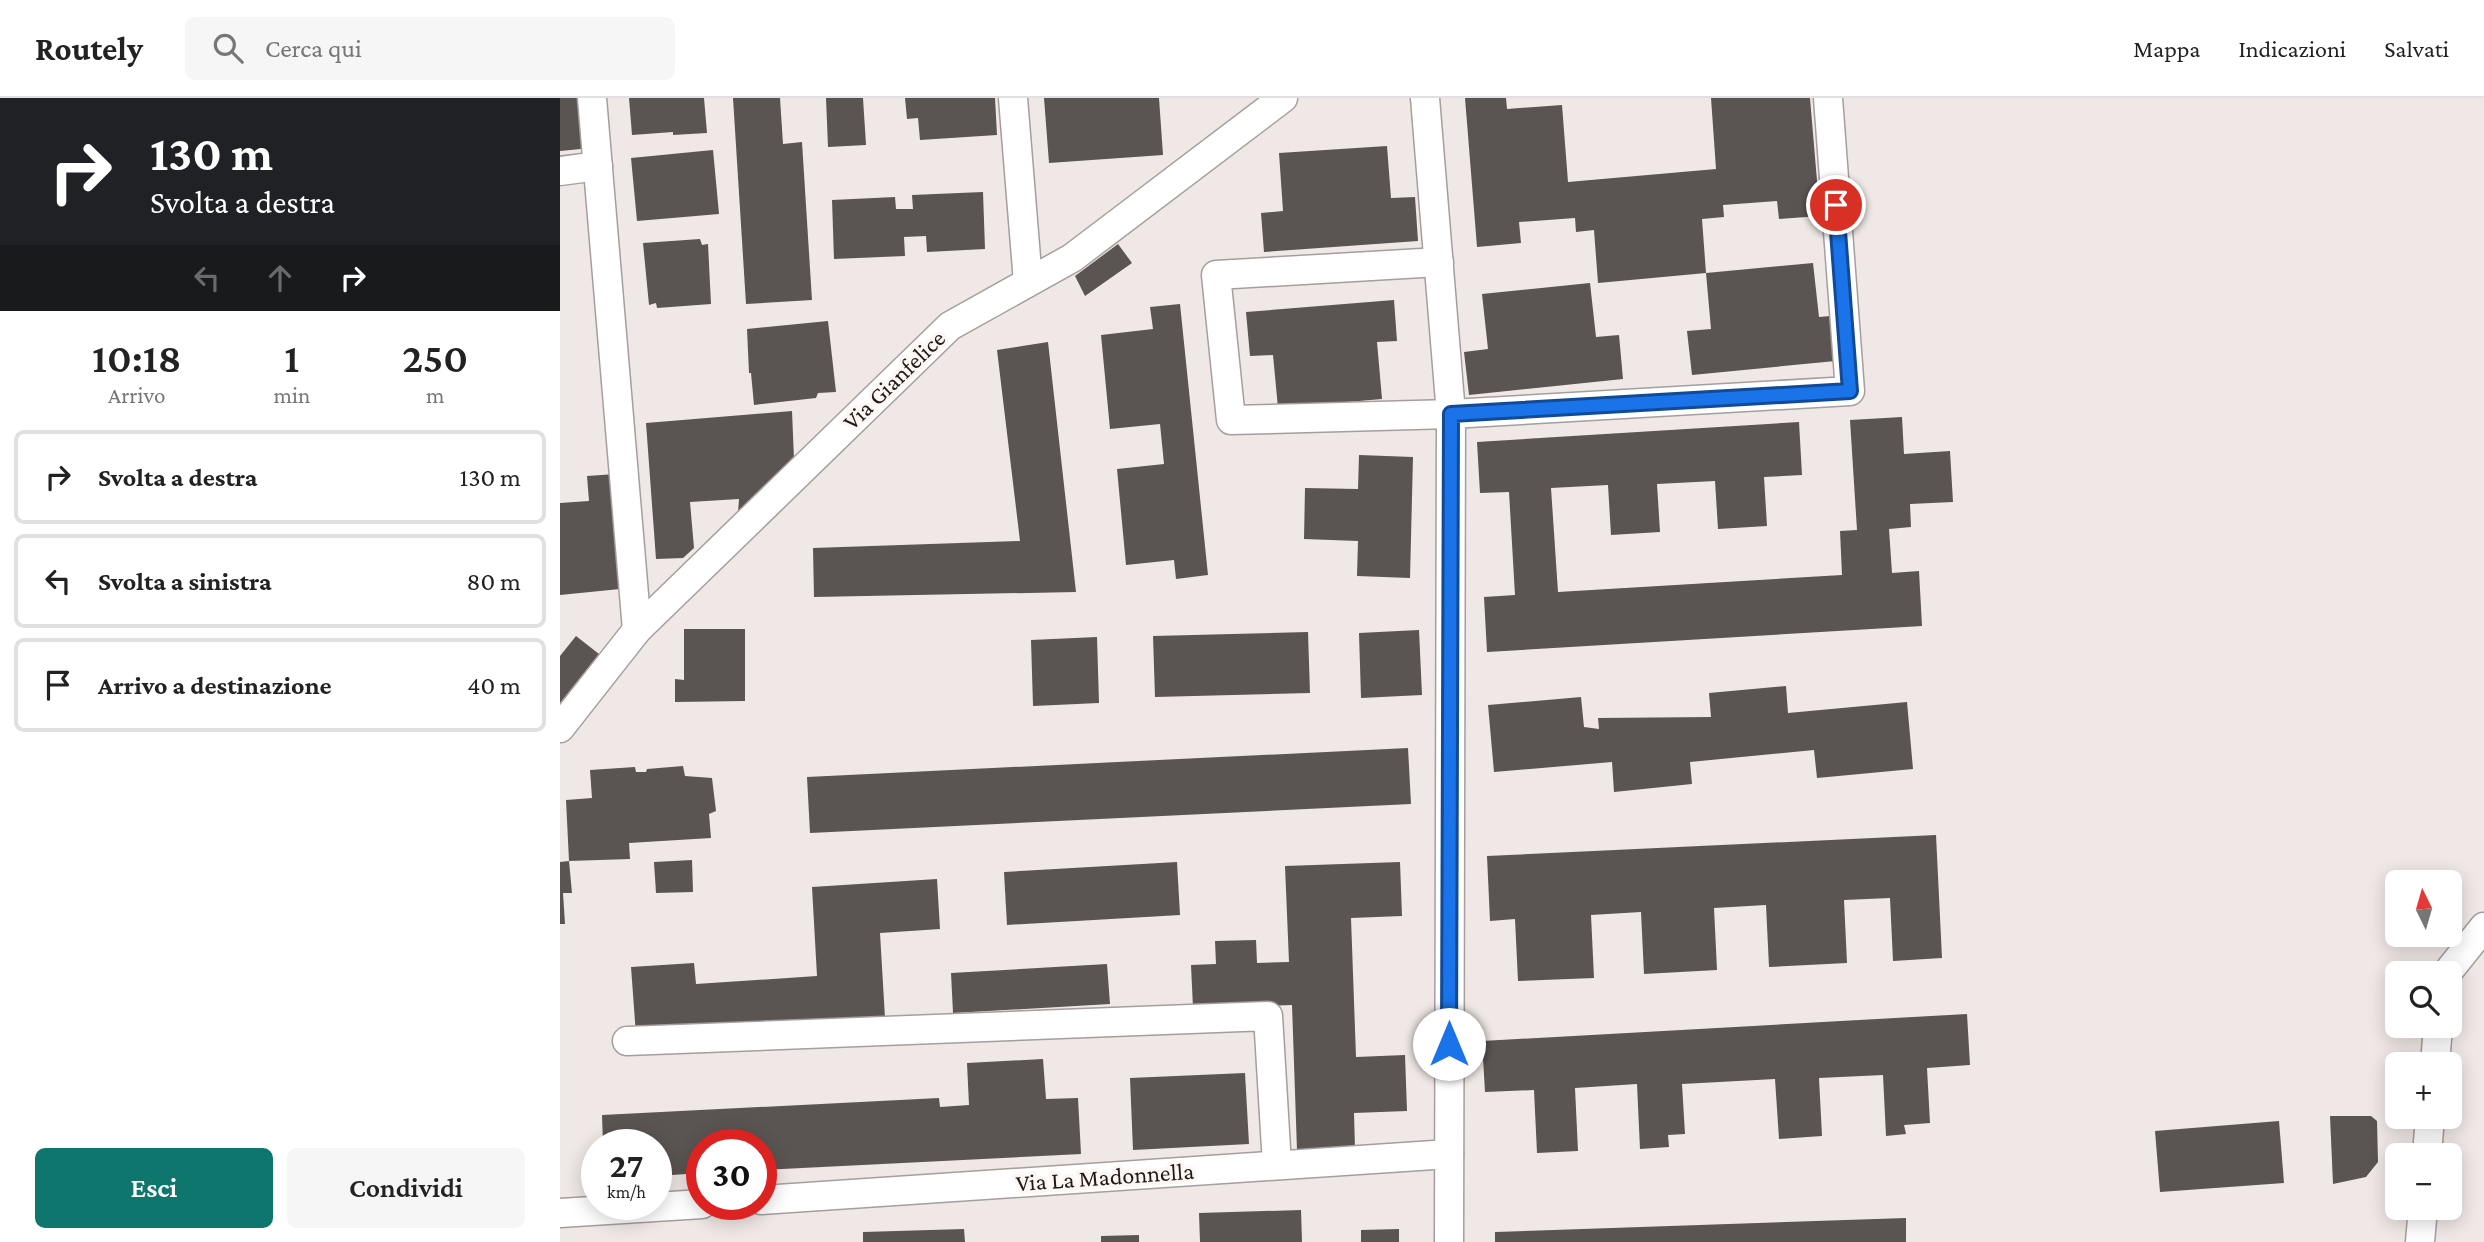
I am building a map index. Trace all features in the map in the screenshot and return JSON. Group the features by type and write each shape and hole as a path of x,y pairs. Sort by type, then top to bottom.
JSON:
{"street":[{"path":"592,98 637,630"},
{"path":"1013,98 1028,282"},
{"name":"Via Gianfelice","path":"560,728 637,630 950,326 1072,258 1283,98"},
{"path":"1425,98 1451,414 1449,1242"},
{"path":"1439,262 1216,275 1231,420 1451,414 1850,391 1828,98"},
{"path":"560,171 598,166"},
{"path":"2457,961 2484,927"},
{"path":"627,1041 1268,1016 1277,1165"},
{"name":"Via La Madonnella","path":"777,1199 1449,1154"},
{"path":"560,1213 686,1204"},
{"path":"2420,1242 2422,1220"}],"building":[{"path":"560,98 587,98 591,148 560,151"},
{"path":"629,98 704,98 707,133 632,135"},
{"path":"733,98 780,98 783,144 802,142 812,300 746,304"},
{"path":"826,98 863,98 866,145 828,147"},
{"path":"905,98 995,98 997,135 920,140 918,118 907,119"},
{"path":"1044,98 1159,98 1163,155 1049,163"},
{"path":"1465,98 1506,98 1507,109 1562,105 1568,182 1716,169 1711,98 1810,98 1820,216 1779,219 1777,201 1723,205 1724,217 1702,219 1706,273 1598,283 1594,230 1576,232 1575,218 1519,222 1521,243 1477,247"},
{"path":"1387,146 1391,198 1415,197 1418,241 1264,252 1261,213 1283,211 1279,153"},
{"path":"713,150 719,214 637,221 631,158"},
{"path":"983,192 985,249 927,252 926,236 904,237 905,256 834,259 832,200 895,197 896,209 913,209 912,195"},
{"path":"700,239 702,245 708,244 711,304 657,308 656,303 649,305 643,243"},
{"path":"1118,244 1132,263 1085,296 1075,276"},
{"path":"1813,263 1819,317 1842,315 1846,360 1692,375 1687,331 1711,329 1706,273"},
{"path":"1590,283 1596,337 1619,335 1623,379 1469,395 1464,352 1488,349 1482,294"},
{"path":"1394,300 1397,341 1377,342 1382,399 1278,408 1273,355 1250,356 1246,312"},
{"path":"1180,304 1208,575 1176,579 1174,560 1126,565 1117,469 1164,464 1160,424 1110,429 1101,335 1153,329 1150,307"},
{"path":"828,321 836,392 818,393 816,398 754,405 747,329"},
{"path":"1048,342 1076,592 814,597 813,548 1020,541 997,350"},
{"path":"792,411 794,459 738,513 739,499 690,502 694,548 683,558 656,559 646,423"},
{"path":"1902,417 1904,454 1950,451 1953,502 1910,504 1911,527 1889,529 1892,573 1919,571 1922,626 1487,652 1484,597 1515,595 1509,492 1480,493 1477,442 1799,422 1802,475 1764,477 1767,526 1718,529 1715,481 1657,484 1660,532 1611,535 1608,485 1551,488 1558,592 1842,575 1840,531 1857,530 1850,420"},
{"path":"1359,455 1413,457 1410,578 1357,576 1358,541 1304,539 1305,488 1358,489"},
{"path":"616,474 630,588 560,595 560,503 589,501 587,476"},
{"path":"684,629 745,629 745,701 675,702 675,679 684,680"},
{"path":"1419,630 1422,695 1361,698 1359,633"},
{"path":"1308,632 1310,693 1155,697 1153,636"},
{"path":"576,636 599,654 560,703 560,656"},
{"path":"1097,637 1099,703 1033,706 1031,640"},
{"path":"1786,686 1788,713 1907,702 1913,769 1817,778 1814,750 1690,762 1692,784 1614,792 1612,762 1494,772 1488,705 1581,697 1584,727 1599,729 1598,718 1711,717 1709,693"},
{"path":"1408,748 1411,804 810,833 807,777"},
{"path":"683,766 685,776 712,778 716,811 709,814 711,838 629,843 630,859 569,861 566,800 592,798 590,770 635,767 636,772 646,772 647,769"},
{"path":"1936,835 1942,958 1893,961 1890,898 1844,900 1847,963 1769,967 1766,905 1714,908 1717,970 1644,974 1641,912 1591,915 1594,978 1518,981 1515,919 1490,921 1487,856"},
{"path":"692,860 693,892 656,893 654,862"},
{"path":"569,861 572,893 563,893 565,924 560,924 560,862"},
{"path":"1177,862 1180,915 1007,925 1004,872"},
{"path":"1400,862 1402,916 1351,918 1356,1057 1405,1055 1407,1111 1354,1113 1355,1149 1297,1150 1292,1005 1193,1008 1191,965 1216,964 1215,941 1256,940 1257,963 1289,962 1285,866"},
{"path":"937,879 940,929 880,933 885,1018 636,1035 631,967 694,963 696,984 817,976 812,887"},
{"path":"1107,964 1110,1004 953,1013 951,973"},
{"path":"1967,1014 1970,1065 1927,1068 1930,1123 1904,1125 1906,1134 1886,1136 1883,1075 1819,1078 1822,1136 1779,1139 1775,1079 1682,1084 1685,1134 1668,1135 1669,1147 1640,1149 1637,1084 1575,1088 1578,1151 1537,1153 1534,1090 1485,1092 1482,1041"},
{"path":"1043,1059 1046,1099 1078,1098 1081,1154 777,1169 777,1129 686,1129 686,1174 672,1175 672,1129 602,1129 602,1115 939,1098 940,1107 969,1105 967,1063"},
{"path":"1245,1073 1249,1144 1133,1150 1130,1078"},
{"path":"2330,1116 2371,1116 2377,1121 2378,1162 2366,1177 2333,1184"},
{"path":"2279,1121 2284,1183 2160,1192 2155,1131"},
{"path":"1301,1210 1302,1242 1200,1242 1199,1213"},
{"path":"1906,1218 1906,1242 1495,1242 1495,1232"},
{"path":"964,1229 965,1242 863,1242 863,1232"},
{"path":"1399,1229 1399,1242 1361,1242 1361,1230"},
{"path":"1139,1235 1139,1242 1101,1242 1101,1236"}],"route":[{"path":"1449,1044 1451,414 1850,391 1836,205"}]}
